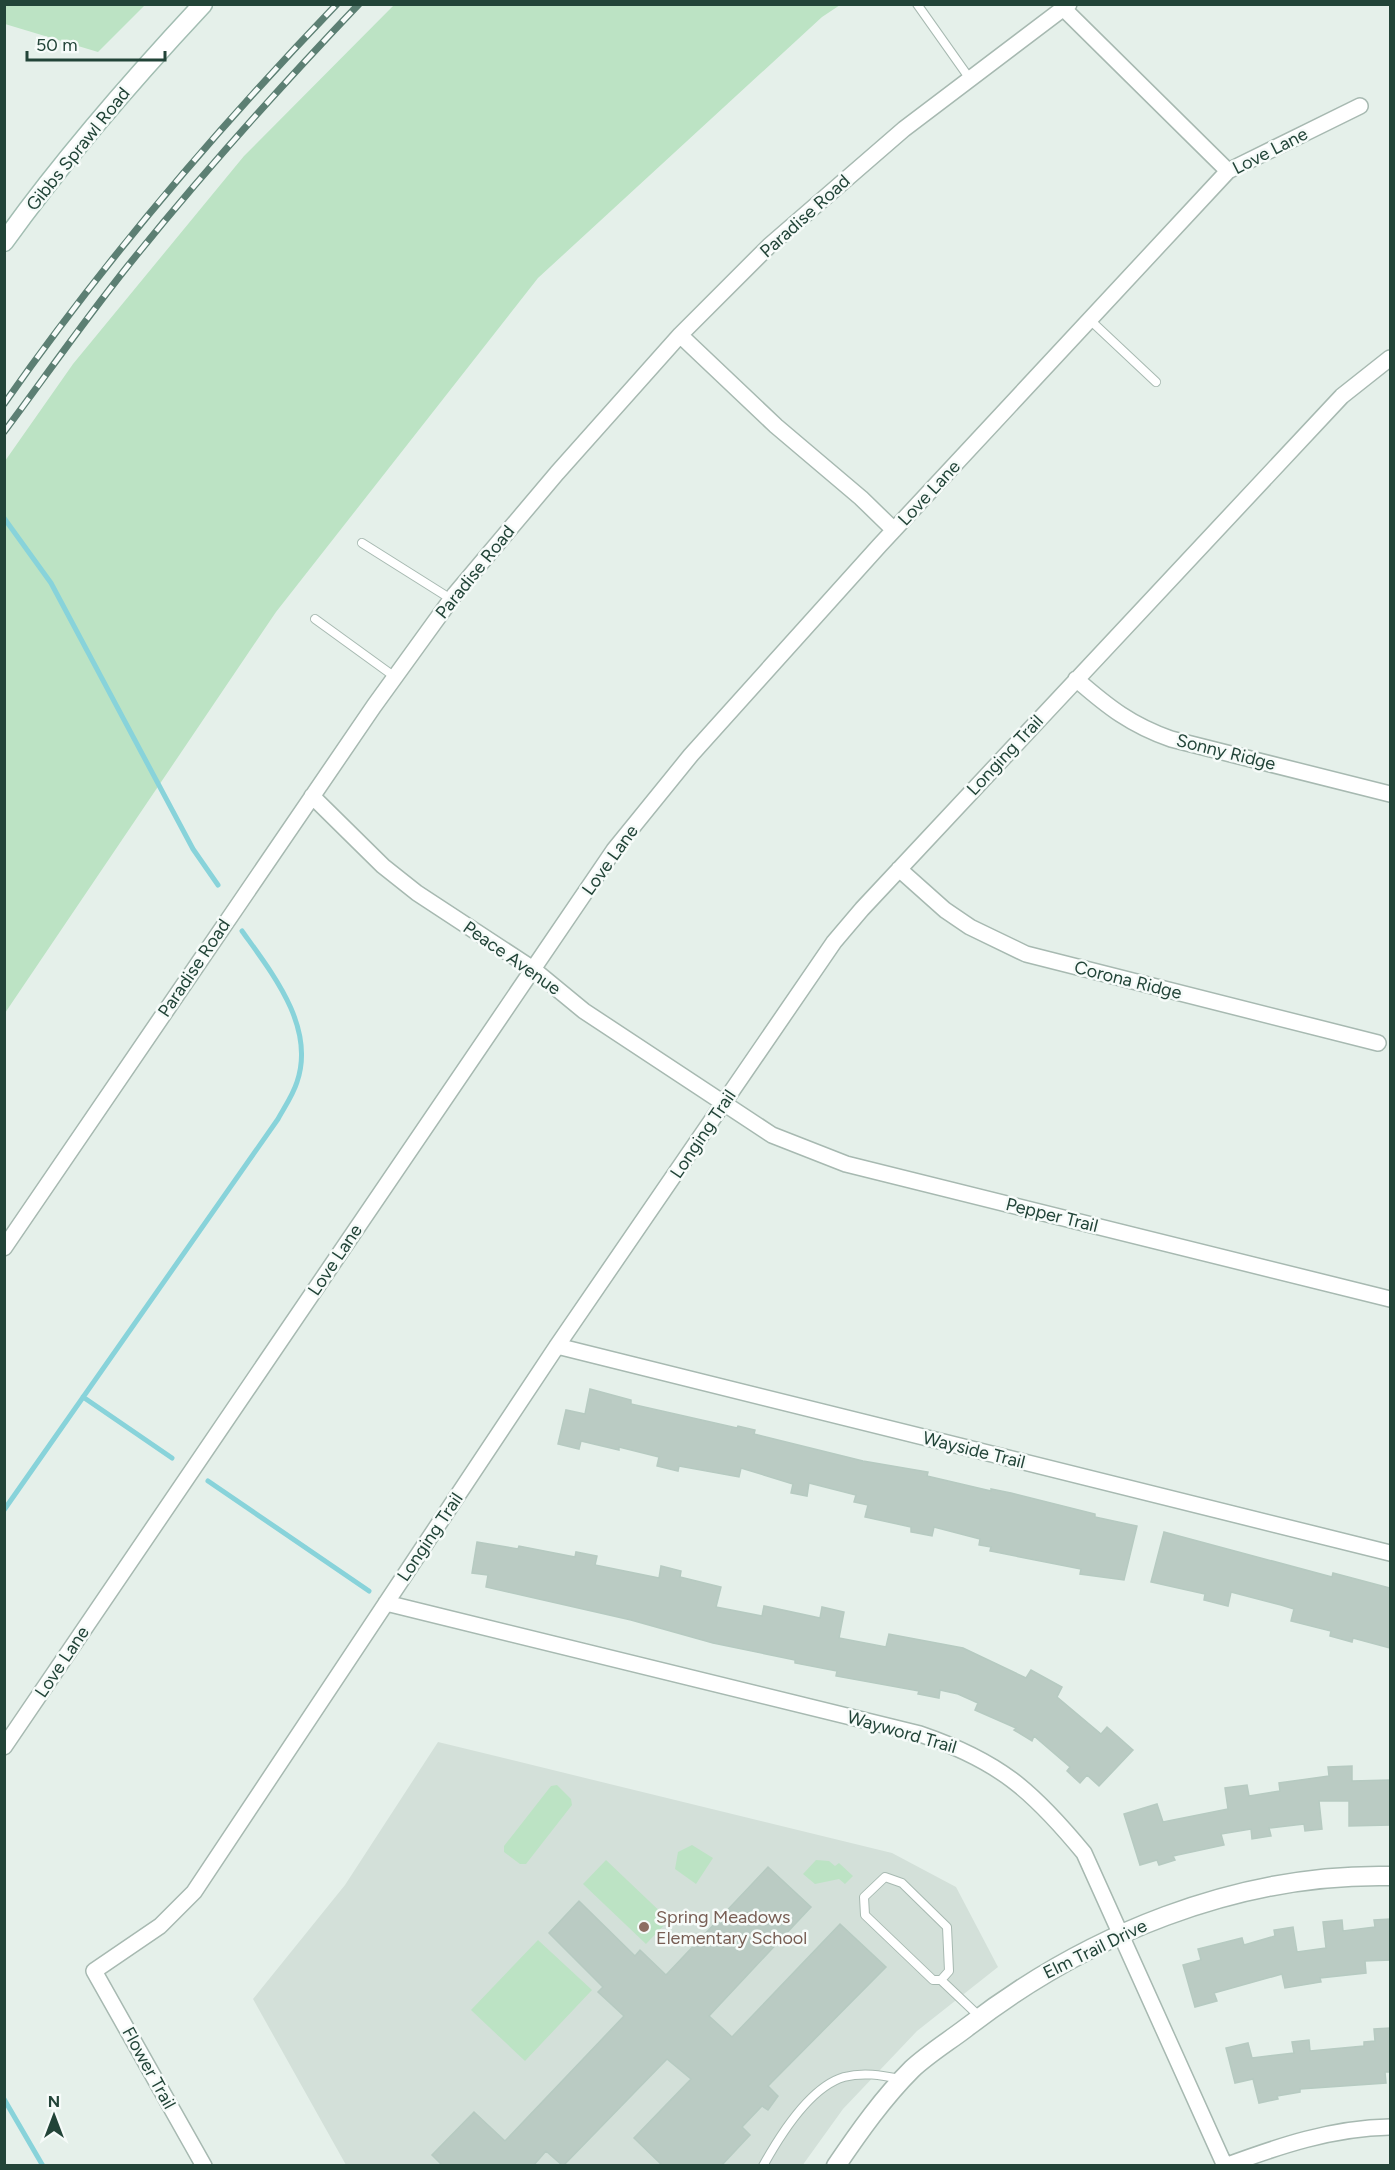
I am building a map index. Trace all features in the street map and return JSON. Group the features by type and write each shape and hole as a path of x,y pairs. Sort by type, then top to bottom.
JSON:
{"street":[{"name":"Gibbs Sprawl Road","path":"4,242 85,138 203,4"},
{"name":"Paradise Road","path":"4,1248 221,927 395,677 451,599 557,473 680,335 769,246 904,129 1066,6"},
{"path":"1066,6 1228,171"},
{"name":"Love Lane","path":"4,1747 614,850 691,755 894,530 1228,171 1360,106"},
{"path":"680,335 776,426 861,498 894,530"},
{"name":"Longing Trail","path":"94,1971 159,1926 194,1892 557,1346 834,942 899,869 1342,396 1390,358"},
{"name":"Sonny Ridge","path":"1076,679 1111,710 1141,728 1171,739 1390,794"},
{"name":"Peace Avenue","path":"312,796 382,867 417,893 533,969 584,1011 724,1104"},
{"name":"Corona Ridge","path":"899,869 945,910 970,927 1026,954 1378,1043"},
{"name":"Pepper Trail","path":"724,1104 772,1135 846,1164 1390,1299"},
{"name":"Wayside Trail","path":"557,1346 1390,1554"},
{"name":"Wayword Trail","path":"386,1603 920,1734 961,1748 1007,1774 1049,1811 1084,1853 1225,2166"},
{"name":"Elm Trail Drive","path":"836,2166 864,2125 913,2068 1034,1979 1079,1953 1164,1917 1233,1896 1304,1882 1390,1876"},
{"name":"Flower Trail","path":"94,1971 204,2166"},
{"path":"1225,2166 1297,2140 1331,2133 1390,2127"}],"lane":[{"path":"917,4 970,79"},
{"path":"1090,320 1156,382"},
{"path":"362,543 451,599"},
{"path":"315,619 395,677"},
{"path":"941,1980 949,1971 947,1927 902,1883 885,1877 864,1897 865,1915 933,1980 941,1980 980,2017"},
{"path":"763,2166 776,2142 802,2107 841,2078 863,2074 903,2079"}],"shaded area":[{"name":"Spring Meadows Elementary School","path":"438,1742 892,1853 956,1887 998,1967 917,2031 843,2109 802,2166 346,2165 253,1999 345,1885"}],"green space":[{"path":"395,4 840,5 822,17 538,278 276,612 5,1013 5,461 73,364 244,156"},
{"path":"4,5 145,5 98,52 5,24"},
{"path":"557,1785 571,1799 572,1805 526,1864 520,1864 504,1852 504,1846 551,1786"},
{"path":"692,1845 713,1858 696,1884 675,1869 678,1852"},
{"path":"606,1860 669,1920 646,1944 583,1884"},
{"path":"816,1860 829,1861 835,1866 839,1863 853,1876 845,1884 839,1879 815,1884 803,1874"},
{"path":"538,1940 592,1990 525,2061 471,2010"}],"building":[{"path":"590,1389 631,1400 631,1404 755,1430 754,1434 863,1461 928,1472 927,1476 991,1491 991,1489 1011,1493 1095,1514 1095,1517 1137,1526 1124,1580 1080,1574 1081,1569 990,1551 991,1547 979,1545 980,1539 934,1527 932,1536 911,1532 911,1527 865,1517 868,1505 854,1502 856,1495 809,1483 807,1496 791,1493 793,1484 741,1468 739,1477 679,1466 678,1471 657,1466 659,1457 619,1447 619,1450 581,1441 579,1449 558,1444 566,1410 585,1414"},
{"path":"1164,1532 1332,1577 1333,1573 1390,1588 1390,1648 1353,1638 1352,1642 1330,1636 1331,1631 1291,1621 1294,1609 1281,1605 1231,1592 1228,1606 1204,1600 1205,1594 1151,1582"},
{"path":"477,1542 518,1549 519,1546 575,1557 576,1552 597,1556 595,1565 659,1578 661,1566 681,1571 680,1577 721,1587 716,1607 762,1616 764,1606 820,1618 822,1607 844,1612 839,1638 886,1647 889,1634 963,1648 1026,1678 1031,1670 1062,1687 1057,1697 1101,1734 1107,1727 1133,1750 1099,1786 1087,1775 1080,1783 1067,1771 1070,1767 1034,1736 1032,1741 1014,1730 1016,1728 975,1710 978,1703 958,1694 940,1690 939,1698 918,1694 919,1691 836,1676 837,1671 795,1663 795,1660 713,1643 631,1620 486,1587 488,1575 472,1573"},
{"path":"1352,1766 1352,1781 1390,1780 1390,1825 1349,1826 1349,1801 1319,1801 1322,1829 1305,1831 1304,1824 1269,1828 1271,1836 1252,1839 1251,1829 1221,1834 1224,1845 1173,1856 1175,1860 1159,1865 1157,1860 1140,1865 1124,1814 1157,1804 1163,1822 1228,1809 1225,1788 1247,1785 1249,1796 1280,1791 1279,1783 1329,1776 1328,1767"},
{"path":"768,1867 811,1907 709,2016 732,2037 840,1924 886,1967 768,2086 778,2096 768,2110 762,2106 742,2127 750,2135 721,2166 663,2166 634,2138 691,2079 667,2059 563,2166 546,2151 533,2166 443,2166 432,2155 474,2112 505,2141 624,2016 598,1992 603,1987 549,1933 579,1901 635,1956 640,1950 666,1975"},
{"path":"1390,1919 1390,1960 1365,1961 1366,1973 1320,1978 1321,1982 1285,1988 1282,1974 1214,1993 1217,2001 1195,2007 1183,1965 1201,1960 1198,1949 1242,1938 1244,1945 1275,1936 1274,1930 1293,1927 1297,1952 1326,1948 1323,1922 1342,1920 1343,1931 1375,1927 1374,1920"},
{"path":"1390,2028 1390,2072 1385,2072 1386,2083 1300,2089 1300,2092 1277,2096 1278,2099 1259,2103 1253,2079 1235,2083 1226,2048 1248,2043 1252,2058 1294,2053 1292,2042 1309,2040 1310,2051 1364,2046 1364,2042 1375,2041 1374,2029"}],"waterway":[{"path":"4,518 51,583 193,849 218,885"},
{"path":"4,1510 278,1119 291,1097 301,1061 301,1041 296,1021 278,983 242,931"},
{"path":"83,1397 172,1458"},
{"path":"208,1481 369,1591"},
{"path":"4,2099 43,2166"}],"railway":[{"path":"4,404 121,248 205,148 337,4"},
{"path":"4,432 95,308 183,199 240,133 359,4"}],"place":[{"name":"Spring Meadows Elementary School","path":"644,1927"}]}
